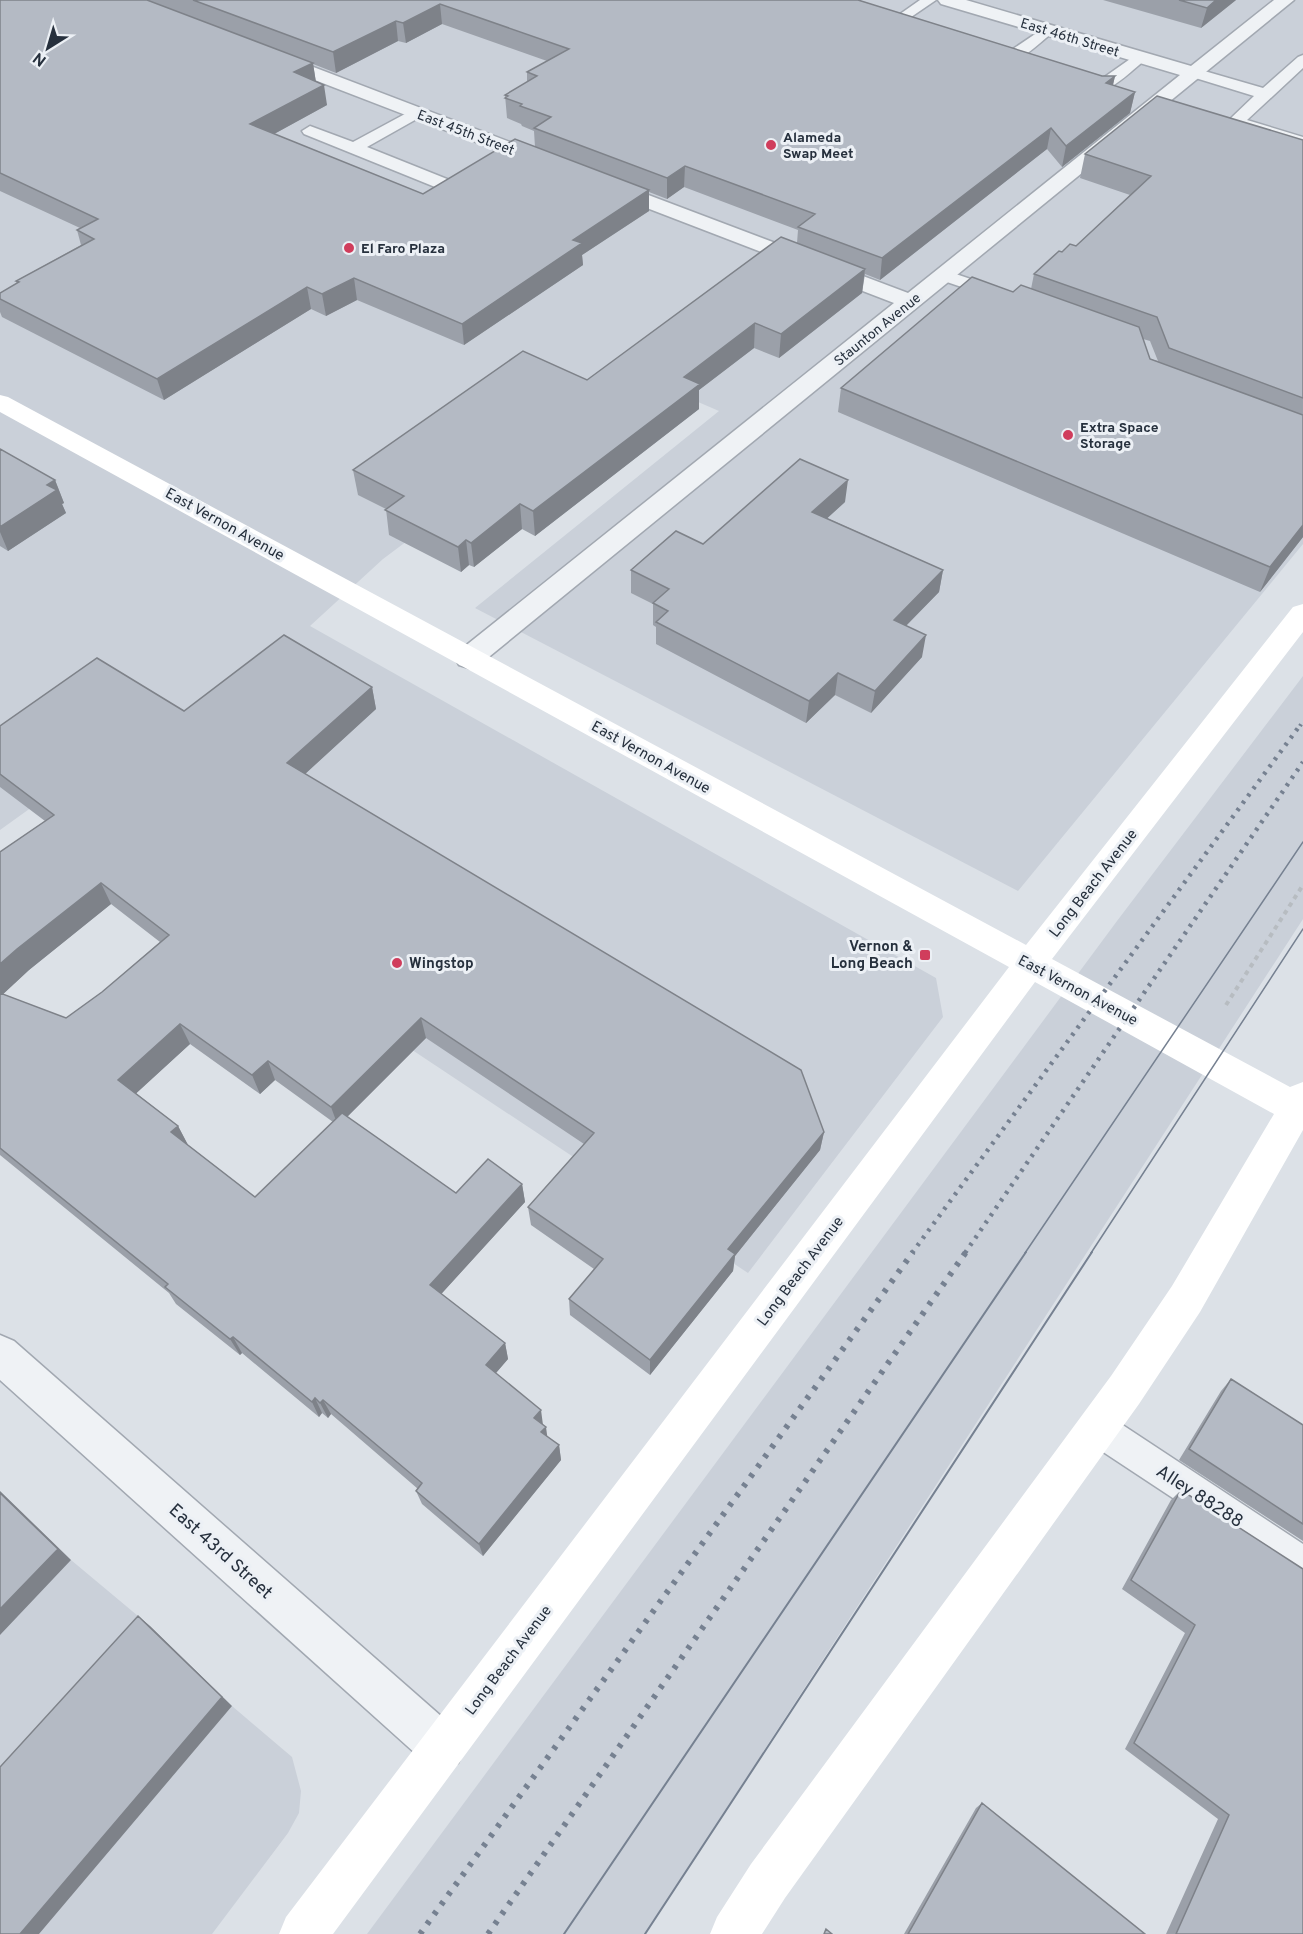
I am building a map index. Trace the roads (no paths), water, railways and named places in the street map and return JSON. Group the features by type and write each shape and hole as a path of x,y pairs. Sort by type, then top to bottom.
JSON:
{"main road":[{"name":"East Vernon Avenue","path":"0,402 1030,964 1301,1106"},
{"name":"Long Beach Avenue","path":"303,1934 1030,964 1303,613"},
{"path":"734,1934 768,1881 1097,1428 1186,1299 1301,1106"}],"street":[{"name":"East 46th Street","path":"947,0 1194,73"},
{"name":"Staunton Avenue","path":"469,658 1285,0"},
{"name":"East 45th Street","path":"253,50 561,168"},
{"path":"594,181 910,302"},
{"name":"East 43rd Street","path":"0,1354 442,1748"}],"lane":[{"path":"820,0 914,32"},
{"path":"895,24 929,0"},
{"path":"1006,61 1047,30"},
{"path":"975,52 1028,68"},
{"path":"1069,80 1098,89 1140,57"},
{"path":"1303,60 1238,119 1242,124 1303,142"},
{"path":"1194,73 1265,94"},
{"path":"354,148 416,113"},
{"path":"310,131 456,189"},
{"path":"945,275 1014,300"},
{"name":"Alley 88288","path":"1097,1428 1303,1564"}],"tram line":[{"path":"1025,1253 1303,842"},
{"path":"1091,1253 1303,929"},
{"path":"564,1934 1026,1252"},
{"path":"645,1934 1092,1252"}],"railway":[{"path":"1300,726 1303,721"},
{"path":"912,1253 1301,724"},
{"path":"965,1253 1303,762"},
{"path":"420,1934 913,1252"},
{"path":"488,1934 966,1252"}],"place":[{"name":"Alameda Swap Meet","path":"771,145"},
{"name":"El Faro Plaza","path":"349,248"},
{"name":"Extra Space Storage","path":"1068,435"},
{"name":"Vernon & Long Beach","path":"925,955"},
{"name":"Wingstop","path":"397,963"}]}
